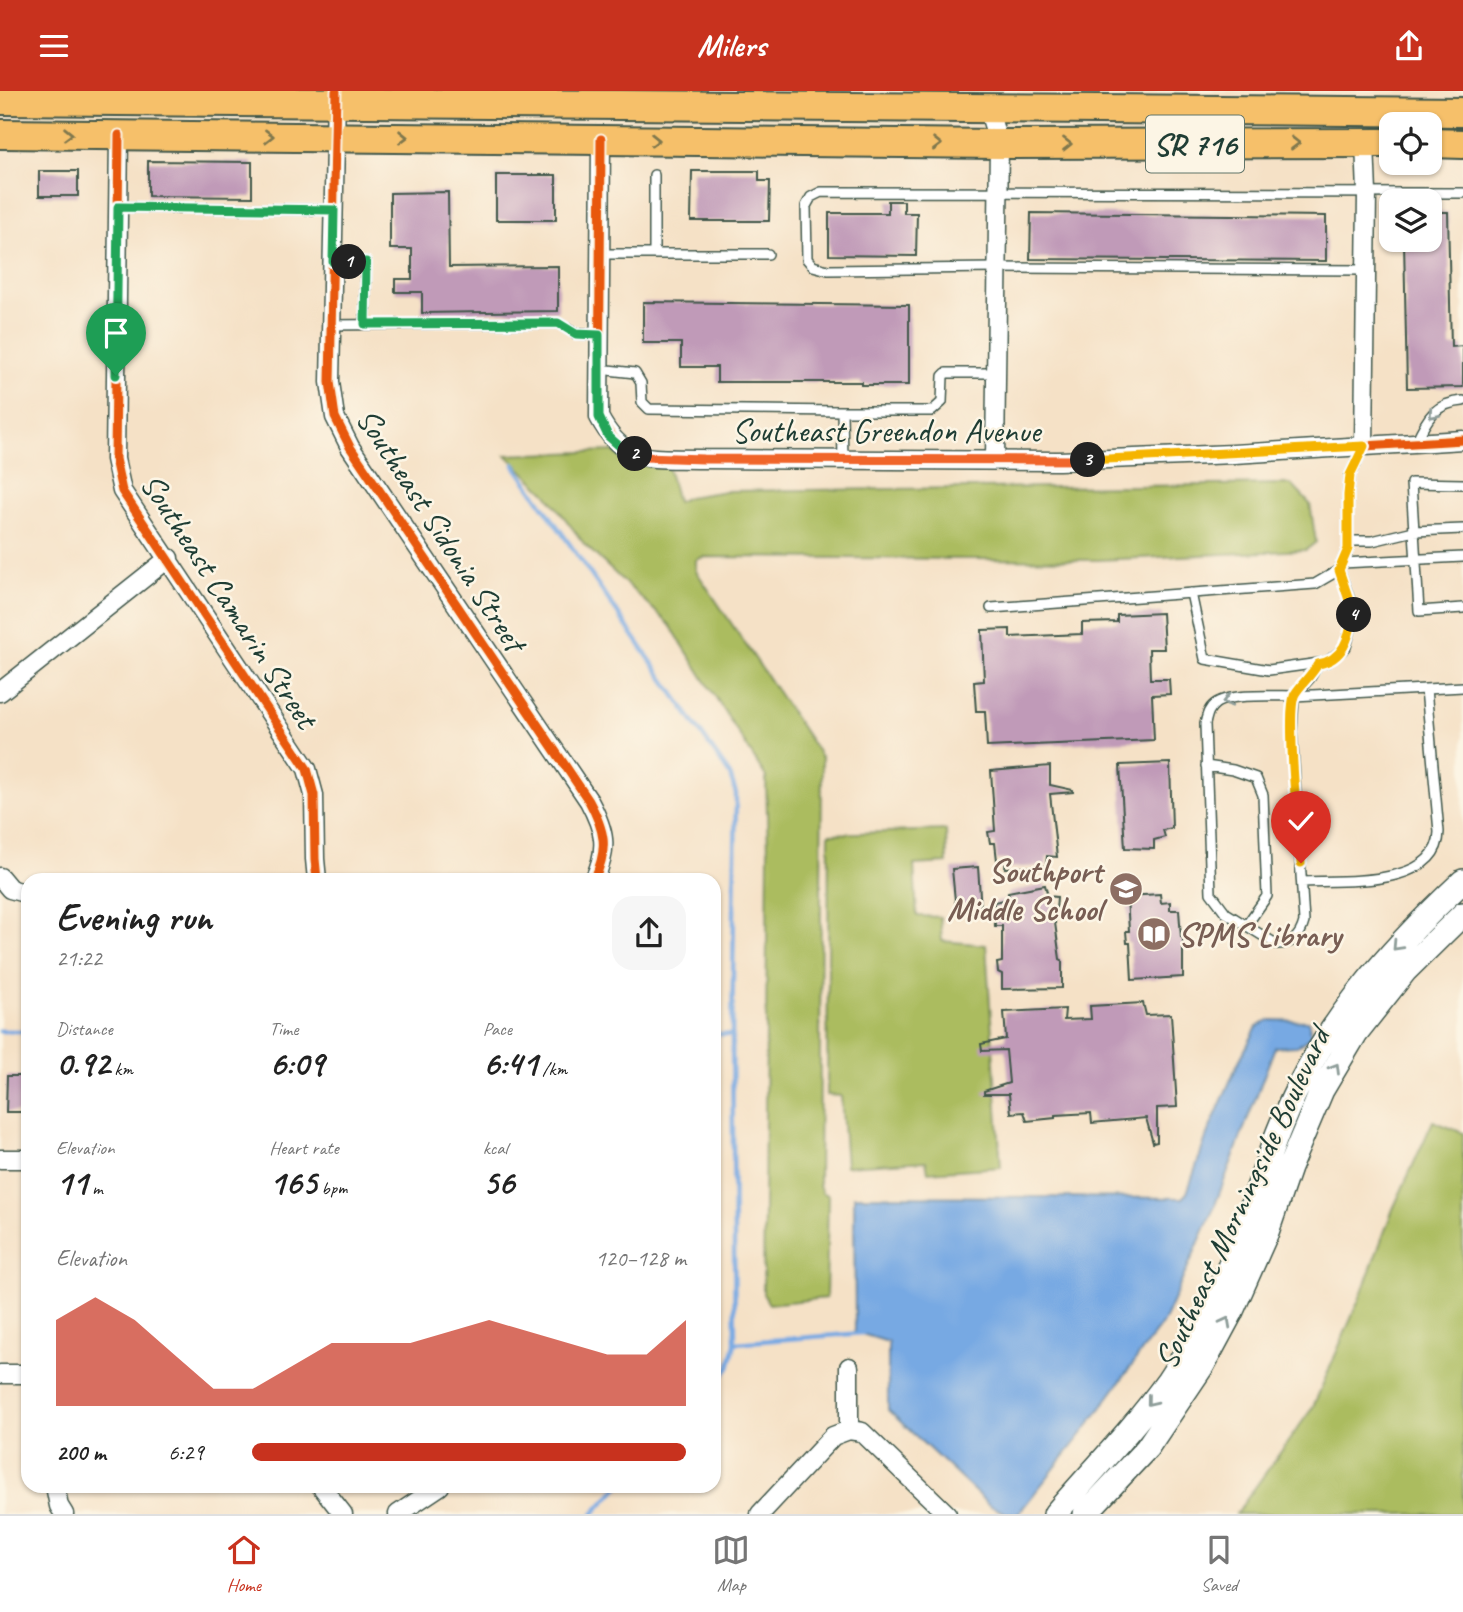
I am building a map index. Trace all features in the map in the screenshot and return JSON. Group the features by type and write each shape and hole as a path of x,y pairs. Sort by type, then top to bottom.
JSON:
{"main road":[{"name":"SR 716","path":"0,100 106,96 602,97 987,104 1374,106 1463,112"},
{"name":"SR 716","path":"0,134 999,145 1378,143"},
{"path":"1442,143 1463,143"}],"street":[{"name":"Southeast Sidonia Street","path":"336,97 330,382 335,417 350,447 589,801 601,824 604,845 598,873"},
{"path":"987,104 999,145 995,460"},
{"name":"Southeast Camarin Street","path":"118,135 115,459 122,491 307,769 314,795 316,873"},
{"path":"599,369 601,139"},
{"path":"1364,446 1367,193 1378,143"},
{"name":"Southeast Greendon Avenue","path":"599,369 599,417 608,436 626,452 645,457 1059,461 1463,440"},
{"path":"0,692 169,558"},
{"path":"0,877 10,889 21,892"},
{"name":"Southeast Morningside Boulevard","path":"1085,1514 1147,1448 1194,1359 1281,1123 1311,1063 1331,1030 1388,956 1424,917 1463,881"},
{"name":"Southeast Morningside Boulevard","path":"1055,1514 1168,1380 1194,1359 1231,1313 1267,1232 1322,1090 1356,1033 1405,971 1463,914"},
{"path":"1424,917 1443,932"},
{"path":"1281,1123 1304,1131"},
{"path":"0,1159 21,1159"},
{"path":"849,1367 849,1430"},
{"path":"0,1374 21,1374"},
{"path":"760,1514 833,1436 849,1430 862,1432 947,1514"},
{"path":"56,1493 64,1514"},
{"path":"326,1493 343,1514"},
{"path":"398,1514 430,1493"}],"lane":[{"path":"654,175 654,254"},
{"path":"1366,270 828,270 813,266 807,259 806,206 811,197 821,192 1463,193"},
{"path":"118,207 334,210"},
{"path":"600,254 768,254"},
{"path":"333,262 366,262 365,324"},
{"path":"331,325 558,323 576,334 599,335"},
{"path":"599,369 635,373 641,383 642,402 649,409 842,411 932,411 942,403 943,376 946,373 996,373"},
{"path":"1415,443 1422,428 1441,405 1463,401"},
{"path":"842,411 843,460"},
{"path":"1191,593 1205,659 1269,670 1327,662 1346,647 1355,614 1341,567 1348,549 1350,475 1364,446"},
{"path":"1463,484 1410,483 1419,611 1463,608"},
{"path":"1348,541 1372,541 1414,531 1463,529"},
{"path":"990,608 1315,584 1341,567 1463,557"},
{"path":"1318,664 1310,678 1294,695 1292,732 1304,922 1302,931 1292,942 1276,944 1226,913 1212,893 1205,724 1208,712 1216,703 1226,699 1294,695 1463,687"},
{"path":"1303,882 1394,876 1419,866 1436,850 1439,832 1426,689"},
{"path":"1206,766 1233,770 1256,778 1263,795 1267,896 1246,926"}],"green space":[{"path":"613,451 632,462 668,467 677,502 688,497 726,491 1291,484 1310,504 1316,542 1306,550 1098,560 703,557 696,560 696,571 822,758 819,1186 822,1193 828,1195 826,1298 769,1304 763,1294 768,853 766,777 670,625 585,545 546,493 506,455"},
{"path":"946,830 947,863 914,865 917,916 940,917 942,941 986,945 1001,1167 928,1172 926,1161 846,1166 841,1096 827,1095 829,834"},
{"path":"1433,1121 1463,1133 1463,1514 1236,1514 1313,1407 1359,1300 1393,1209"}],"water":[{"path":"1270,1020 1308,1021 1312,1036 1297,1046 1275,1047 1213,1210 1164,1321 1085,1430 1018,1514 1005,1513 989,1505 888,1410 888,1342 855,1332 854,1196 1182,1198 1187,1193 1207,1135 1237,1065 1257,1027"}],"building":[{"path":"148,161 252,162 252,197 148,196"},
{"path":"39,171 78,171 78,196 39,196"},
{"path":"692,171 759,171 759,181 770,181 769,221 691,221"},
{"path":"496,175 556,175 556,220 496,220"},
{"path":"448,192 449,267 558,266 558,311 422,313 422,292 395,292 395,279 412,279 412,249 390,249 390,193"},
{"path":"888,201 904,201 904,213 917,213 916,256 829,255 829,213 888,213"},
{"path":"1442,212 1448,212 1451,347 1463,346 1463,387 1407,388 1404,252 1442,252"},
{"path":"1031,213 1326,216 1326,261 1030,259"},
{"path":"643,302 909,305 909,385 861,385 861,382 717,382 717,367 681,367 681,343 643,343"},
{"path":"1162,613 1164,649 1149,649 1150,679 1169,679 1170,694 1152,695 1154,740 987,747 985,711 976,711 974,682 984,681 982,630 1010,629 1010,637 1082,634 1082,623 1117,622 1117,615"},
{"path":"1170,763 1172,828 1163,830 1165,837 1154,840 1154,849 1125,848 1120,765"},
{"path":"1050,766 1050,785 1073,790 1050,794 1057,857 1047,856 1046,866 1005,868 1006,860 997,860 995,843 990,843 988,832 995,831 991,771"},
{"path":"978,867 981,910 956,911 952,869"},
{"path":"1045,885 1048,896 1057,897 1055,923 1062,960 1062,988 1002,989 1002,974 998,972 997,963 1002,962 1002,926 995,926 994,902 1009,899 1008,892"},
{"name":"SPMS Library","path":"1160,894 1161,903 1170,902 1170,910 1179,910 1183,938 1183,977 1132,980 1130,943 1127,943 1126,931 1129,931 1127,896"},
{"path":"1143,1003 1146,1015 1171,1014 1177,1107 1157,1108 1157,1142 1153,1143 1146,1118 1092,1123 1091,1113 1055,1115 1055,1118 1027,1121 1024,1112 1011,1113 1009,1094 984,1094 984,1091 1009,1083 1006,1050 982,1051 981,1044 1006,1039 1004,1012 1065,1009 1064,1020 1091,1019 1090,1006"},
{"path":"7,1076 21,1076 21,1112 6,1112"}],"waterway":[{"path":"514,464 730,775 736,794 732,1035 735,1343 729,1368 721,1377"},
{"path":"0,1031 21,1031"},
{"path":"721,1034 732,1035"},
{"path":"735,1343 863,1333"},
{"path":"593,1514 612,1493"}],"cycle path":[{"path":"336,91 330,382 335,417 350,447 589,801 602,831 602,858 597,873"},
{"path":"119,135 115,459 122,491 307,769 314,795 316,873"},
{"path":"601,139 599,417 609,433 630,452 669,459 1059,461 1463,440"}],"place":[{"name":"Southport Middle School","path":"1126,889"},
{"name":"SPMS Library","path":"1154,934"}],"route":[{"path":"116,375 118,207 334,210 333,262 366,262 365,324 558,323 576,334 599,335 599,417 608,436 626,452 645,457 1059,461 1364,446 1350,475 1348,549 1339,570 1355,614 1346,647 1327,662 1318,664 1310,678 1294,695 1292,732 1301,863"}]}
